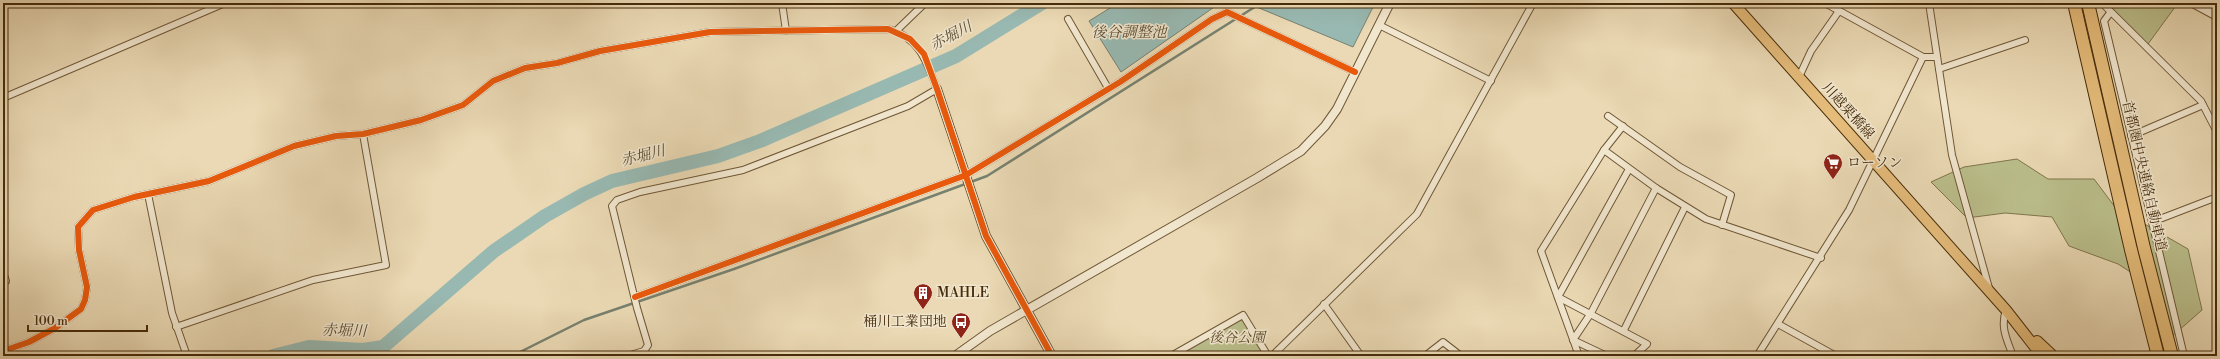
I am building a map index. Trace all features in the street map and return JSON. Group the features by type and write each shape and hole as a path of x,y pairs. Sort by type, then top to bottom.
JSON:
{"highway":[{"name":"首都圏中央連絡自動車道","path":"2074,3 2131,250 2158,356"},
{"name":"首都圏中央連絡自動車道","path":"2088,3 2144,248 2172,356"}],"main road":[{"name":"川越栗橋線","path":"1733,3 1991,294 2053,356"},
{"name":"川越栗橋線","path":"2006,310 2042,356"}],"street":[{"path":"3,98 225,3"},
{"path":"782,3 786,31"},
{"path":"896,30 925,3"},
{"path":"955,356 974,341 1027,309 1257,178 1301,151 1325,126 1337,109 1390,3"},
{"path":"1272,356 1417,214 1533,3"},
{"path":"1825,3 1923,57 1938,57"},
{"path":"1929,3 1952,155 1991,294"},
{"path":"2102,3 2110,13 2201,101 2217,132"},
{"path":"2193,3 2217,16"},
{"path":"1799,77 1811,51 1839,11"},
{"path":"634,297 966,175 1108,88 1212,19 1227,12 1355,72"},
{"path":"2110,13 2104,21 2184,356"},
{"path":"1068,19 1108,88"},
{"path":"1379,25 1491,81"},
{"path":"3,351 29,342 56,328 81,309 85,300 87,287 79,250 78,227 84,218 93,210 148,194 209,182 294,146 336,136 364,134 421,120 463,105 493,81 525,68 557,63 600,51 710,32 888,28 896,30 910,39 924,54 986,236 1052,356"},
{"path":"1939,69 2025,40"},
{"path":"1757,356 1821,258 1849,210 1872,159 1923,57"},
{"path":"626,356 644,351 648,345 634,297 612,206 617,200 640,192 743,170 908,106 937,89"},
{"path":"2131,136 2203,105"},
{"path":"1608,116 1680,167 1731,195 1722,225"},
{"path":"1579,356 1540,251 1604,150 1622,126"},
{"path":"176,327 313,280 386,265 364,134"},
{"path":"1604,150 1656,188 1706,220 1821,258"},
{"path":"1558,297 1629,169"},
{"path":"1573,340 1590,313 1656,188"},
{"path":"148,194 176,327 186,356"},
{"path":"2152,222 2217,197"},
{"path":"1624,330 1685,207"},
{"path":"3,272 6,281 3,282"},
{"path":"1558,297 1624,330 1647,344 1634,356"},
{"path":"1324,304 1361,356"},
{"path":"2006,310 2002,320 2003,327 2013,356"},
{"path":"1171,356 1243,315 1268,356"},
{"path":"1778,324 1836,356"},
{"path":"1573,340 1607,356"},
{"path":"1425,356 1443,342 1461,356"}],"green space":[{"path":"2109,3 2178,3 2148,44 2111,7"},
{"path":"2017,159 2048,179 2094,179 2115,207 2188,249 2202,310 2169,339 2149,284 2118,264 2069,246 2052,217 2005,213 1967,218 1931,182 1964,167"},
{"name":"後谷公園","path":"1243,315 1268,356 1171,356"}],"water":[{"name":"後谷調整池","path":"1118,3 1220,3 1121,72 1089,21"},
{"path":"1247,3 1375,3 1353,47"}],"waterway":[{"name":"赤堀川","path":"273,356 309,347 363,350 383,347 494,251 545,216 584,194 612,181 718,156 760,141 956,56 1042,3"},
{"path":"512,356 584,320 734,269 987,176 1261,3"}],"cycle path":[{"path":"635,297 966,175 1120,82 1212,19 1227,12 1355,72"},
{"path":"3,351 29,342 55,328 81,309 85,300 87,287 79,250 78,227 93,210 134,197 209,181 294,146 336,136 363,134 421,120 463,105 493,81 525,68 557,63 600,51 710,32 888,29 910,39 924,54 986,236 1052,356"}],"place":[{"name":"ローソン","path":"1833,180"},
{"name":"MAHLE","path":"923,310"},
{"name":"桶川工業団地","path":"961,339"}]}
